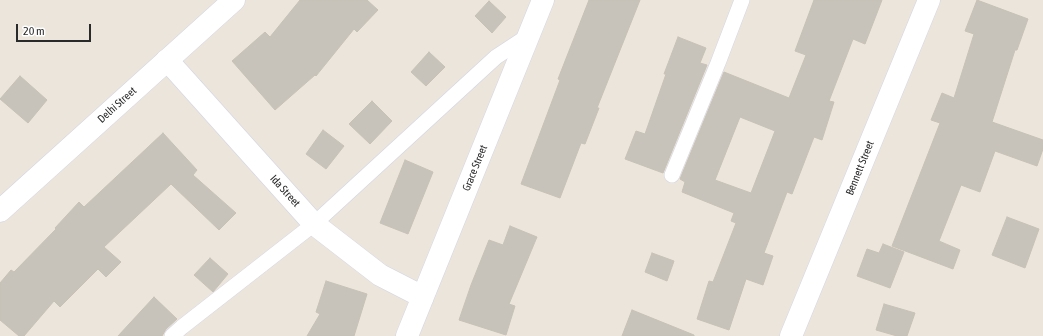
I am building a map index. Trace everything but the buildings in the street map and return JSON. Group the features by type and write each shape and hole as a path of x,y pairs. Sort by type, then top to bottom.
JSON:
{"street":[{"name":"Delhi Street","path":"0,211 234,0"},
{"name":"Grace Street","path":"407,336 543,0"},
{"name":"Bennett Street","path":"791,336 929,0"},
{"name":"Ida Street","path":"166,60 314,224 380,275 423,297"}],"lane":[{"path":"672,175 742,0"},
{"path":"172,336 314,224 496,57 528,36"}]}
